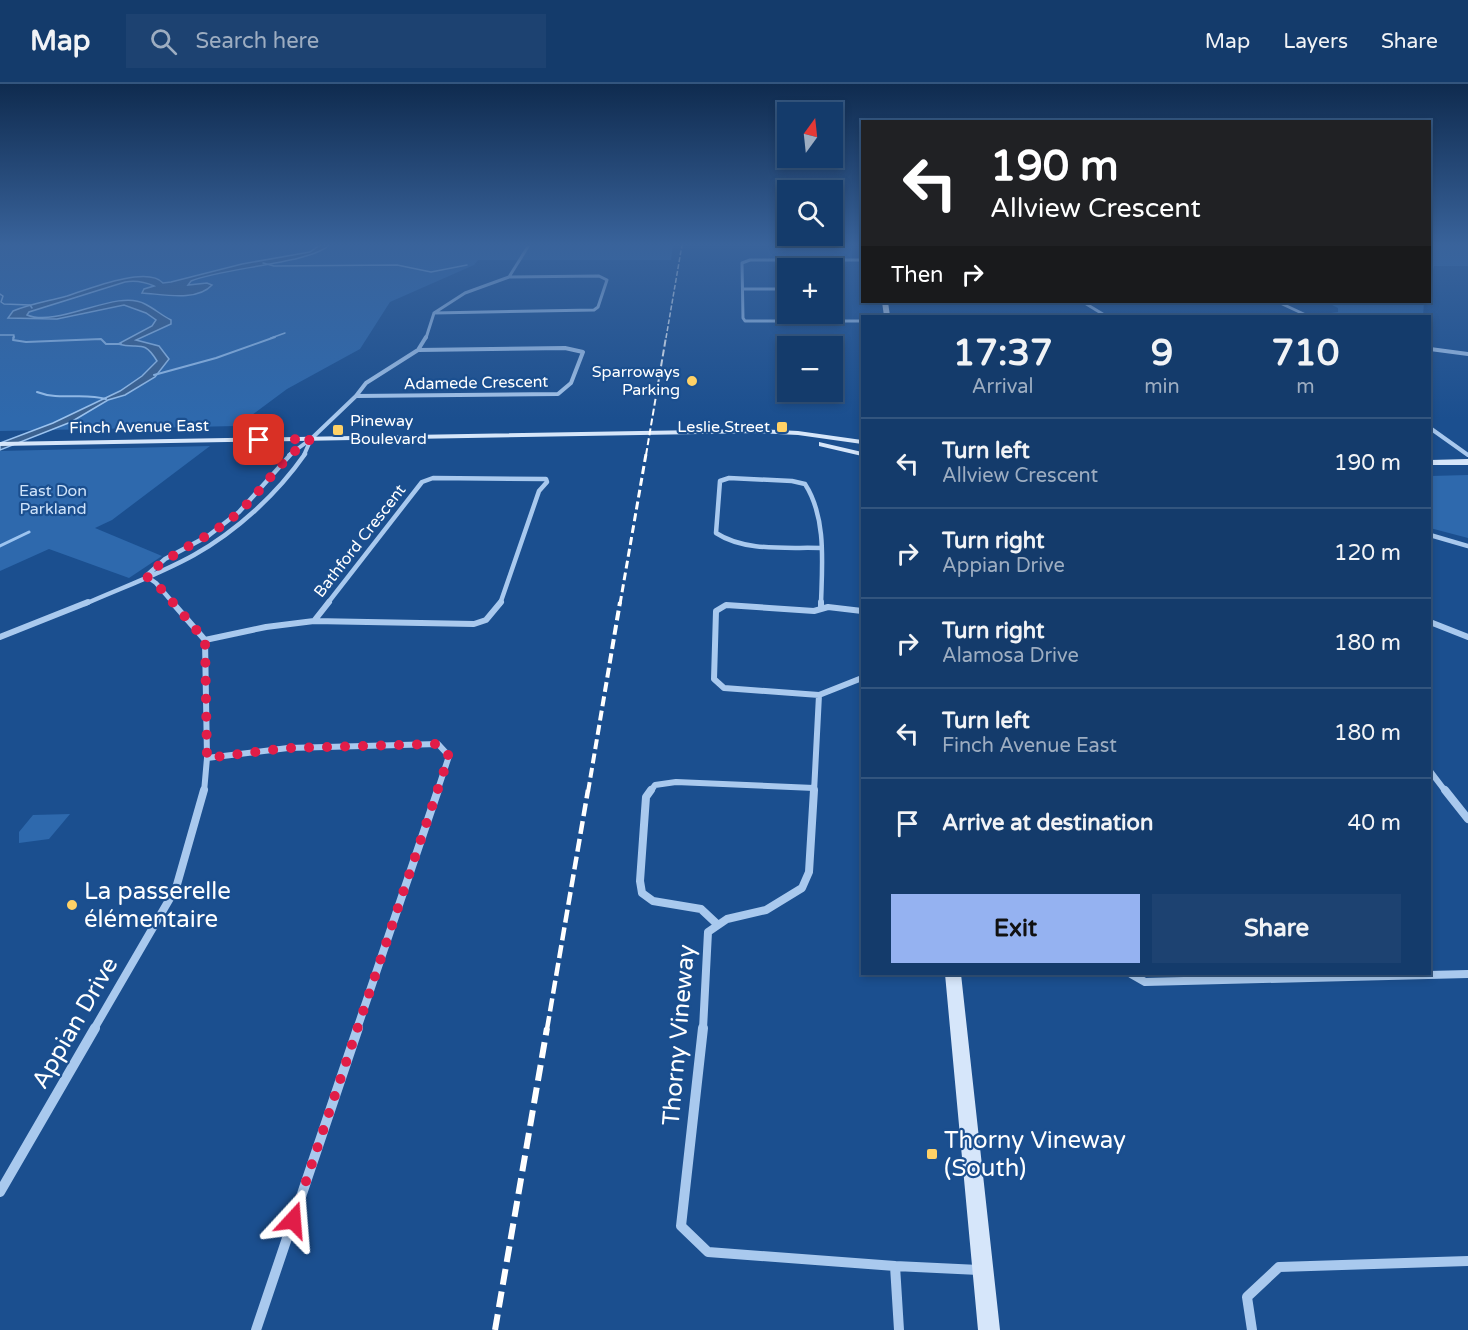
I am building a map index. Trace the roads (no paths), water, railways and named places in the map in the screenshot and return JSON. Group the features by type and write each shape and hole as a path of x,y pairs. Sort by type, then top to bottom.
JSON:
{"main road":[{"name":"Finch Avenue East","path":"0,444 566,436 599,433 748,431 861,442"},
{"path":"816,436 861,435"},
{"name":"Finch Avenue East","path":"566,436 594,439 745,437 861,449"},
{"path":"822,444 861,454"},
{"path":"1431,463 1468,462"},
{"path":"952,975 989,1330"}],"street":[{"path":"146,576 165,559 208,536 239,512 295,449 311,439 356,396 366,383 418,350 424,343 434,313 449,303"},
{"path":"434,313 594,310 599,303"},
{"path":"744,303 745,321 861,321"},
{"path":"1085,303 1104,315"},
{"path":"1280,303 1306,315"},
{"name":"Adamede Crescent","path":"356,396 558,394 566,392 570,386 583,352 565,348 418,350"},
{"path":"1431,349 1468,354"},
{"path":"1431,429 1468,455"},
{"path":"0,637 54,618 146,576 176,565 220,540 254,514 309,449 311,439"},
{"name":"Bathford Crescent","path":"433,478 546,479 547,482 538,491 501,602 486,620 474,624 314,621 422,482 433,478"},
{"path":"821,548 745,544 720,538 716,533 720,481 729,478 792,481 806,484 815,498 821,548 821,609"},
{"path":"1431,535 1468,546"},
{"path":"146,576 156,583 205,640 266,627 314,621"},
{"path":"861,611 828,607 814,611 726,605 716,611 714,678 724,688 819,696 861,678"},
{"path":"1431,622 1468,637"},
{"name":"Appian Drive","path":"0,1192 176,888 204,794 207,758 205,640"},
{"name":"Thorny Vineway","path":"819,696 809,872 802,888 766,910 728,919 717,924 708,932 703,1035 681,1226 708,1252 983,1270"},
{"path":"207,758 288,748 438,744 449,756 256,1330"},
{"path":"1431,772 1468,819"},
{"path":"717,924 701,909 653,901 642,893 640,881 646,797 654,785 676,782 814,788"},
{"path":"1431,975 1468,974"},
{"path":"1133,975 1145,982 1431,975"},
{"path":"1252,1330 1247,1297 1279,1267 1468,1261"},
{"path":"895,1266 899,1330"}],"waterway":[{"path":"3,303 30,305 32,308"},
{"path":"271,338 285,333"},
{"path":"0,335 14,335 13,338"},
{"path":"14,337 13,340 26,342 101,339 106,344 121,344"},
{"path":"154,375 216,358 275,337"},
{"path":"37,392 54,396 89,396 106,399"},
{"path":"0,546 29,532"}],"railway":[{"path":"666,338 672,303"},
{"path":"646,455 666,337"},
{"path":"620,604 646,454"},
{"path":"588,792 620,602"},
{"path":"547,1029 588,790"},
{"path":"495,1330 547,1028"}],"place":[{"name":"Sparroways Parking","path":"692,381"},
{"name":"Leslie Street","path":"782,427"},
{"name":"Pineway Boulevard","path":"338,430"},
{"name":"La passerelle élémentaire","path":"72,905"},
{"name":"Thorny Vineway (South)","path":"932,1154"}],"park label":[{"name":"East Don Parkland","path":"53,500"}]}
